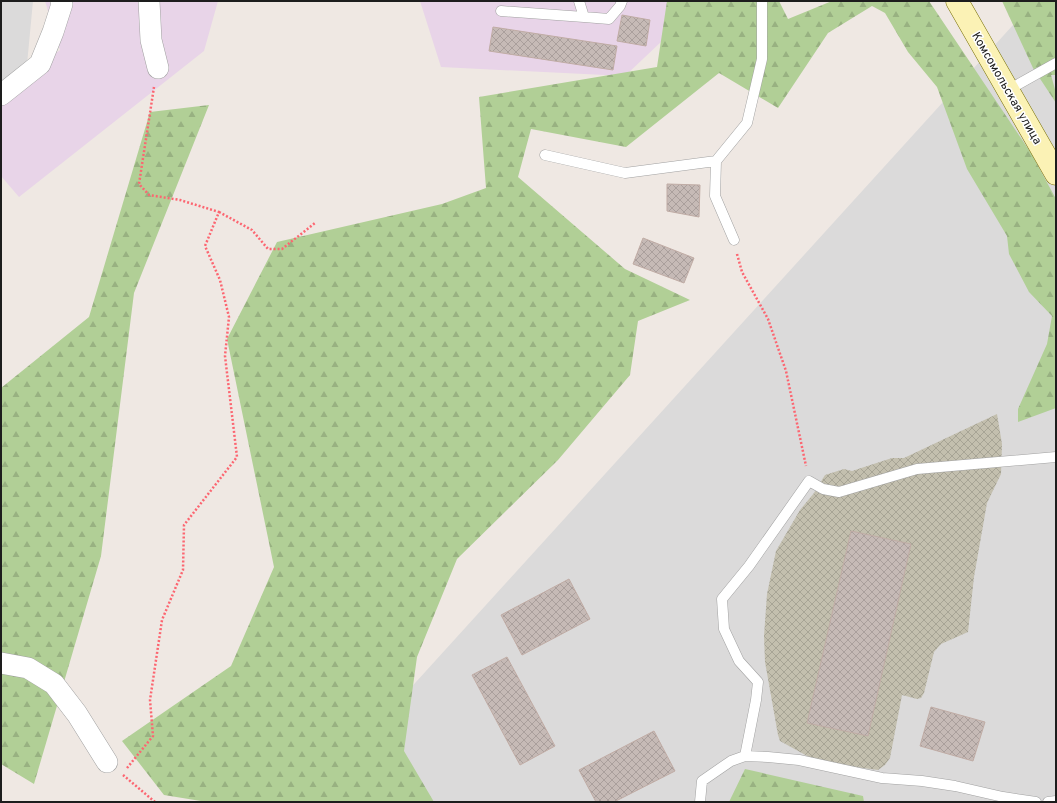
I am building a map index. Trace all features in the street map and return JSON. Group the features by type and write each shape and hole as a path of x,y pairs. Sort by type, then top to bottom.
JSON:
{"main road":[{"name":"Комсомольская улица","path":"958,1 1056,174"}],"street":[{"path":"1,95 40,64 53,32 62,4 61,1"},
{"path":"149,1 151,40 158,68"},
{"path":"1,663 28,668 54,684 77,714 114,768"}],"lane":[{"path":"579,1 584,17"},
{"path":"501,11 609,19 620,6 622,1"},
{"path":"734,240 715,196 716,161 747,123 762,59 762,1"},
{"path":"1008,90 1056,63"},
{"path":"545,155 625,173 716,161"},
{"path":"745,756 758,682 739,661 724,629 722,599 749,566 809,481 824,489 839,492 917,469 1056,457"},
{"path":"700,802 702,781 731,761 745,756 800,760 882,778 922,781 955,786 1003,797 1036,802"},
{"path":"1048,802 1056,801"}],"path":[{"path":"158,68 150,109 139,184 149,194 180,200 219,212 252,230 268,249 282,249 315,223"},
{"path":"155,802 114,768 153,736 150,700 162,620 183,570 184,525 237,457 225,356 229,317 220,280 205,246 219,212"},
{"path":"734,240 742,272 768,319 786,371 809,481"}],"shaded area":[{"path":"1,1 33,1 26,75 1,96"},
{"path":"45,1 218,1 204,51 19,197 1,176 1,99 40,64 60,50"},
{"path":"420,1 699,1 700,5 625,76 441,67"},
{"path":"1017,1 1056,1 1056,802 307,802 1023,14"},
{"path":"997,414 1002,444 1001,474 987,503 974,577 968,632 941,644 934,652 924,693 921,698 917,699 902,695 890,758 885,765 878,770 847,766 809,757 780,741 765,662 764,636 767,594 776,551 800,510 814,493 825,475 844,469 852,471 892,458 904,458"}],"green space":[{"path":"667,1 779,1 788,19 832,1 929,1 1031,153 1056,199 1056,408 1018,422 1018,409 1047,344 1052,316 1029,292 1009,254 1007,236 967,169 937,87 908,52 885,13 872,6 828,33 778,108 719,73 626,147 531,129 518,177 625,269 690,300 638,321 630,375 558,460 457,559 417,657 404,751 434,802 207,802 164,795 122,741 231,666 274,567 227,339 277,242 442,204 486,188 479,97 657,67"},
{"path":"1002,1 1056,1 1056,75 1051,75 1056,93 1056,103 1033,68"},
{"path":"209,105 134,293 101,556 34,784 1,764 1,388 89,317 150,112"},
{"path":"745,769 863,796 864,802 729,802"}],"building":[{"path":"622,15 650,20 646,46 617,41"},
{"path":"493,27 617,46 613,70 489,51"},
{"path":"667,184 700,185 699,217 667,211"},
{"path":"643,238 694,258 684,283 633,264"},
{"path":"851,531 911,544 868,736 807,723"},
{"path":"569,579 590,619 522,655 501,615"},
{"path":"507,657 555,746 520,765 472,675"},
{"path":"931,707 985,722 973,761 920,746"},
{"path":"654,731 675,771 614,802 596,802 579,770"}]}
